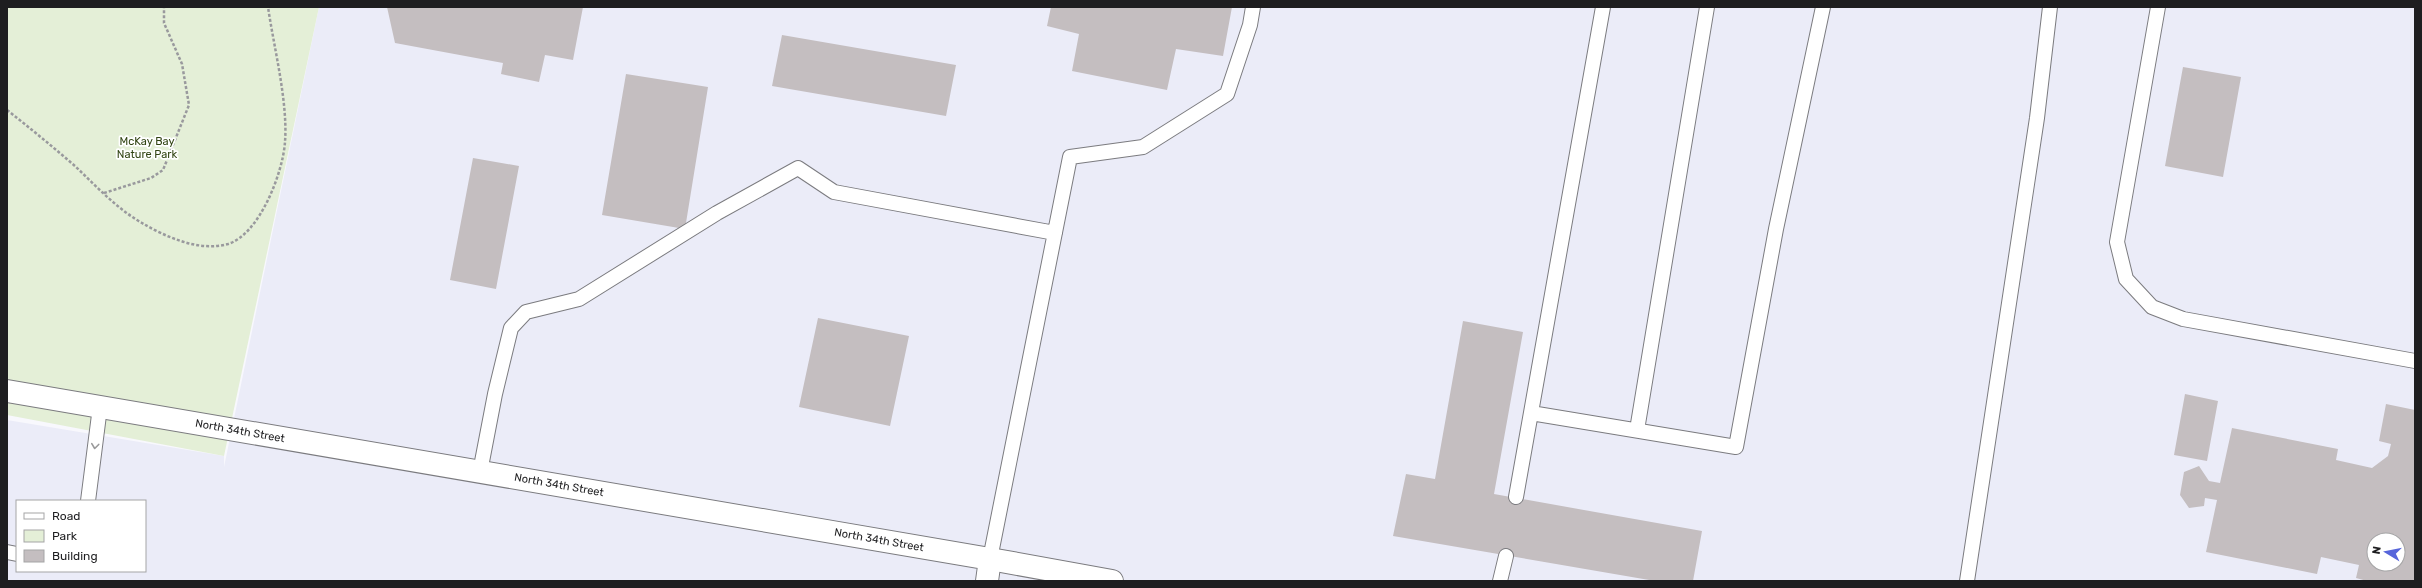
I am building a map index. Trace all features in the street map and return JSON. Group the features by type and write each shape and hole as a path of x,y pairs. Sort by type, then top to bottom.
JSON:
{"street":[{"name":"North 34th Street","path":"7,391 1112,581"},
{"path":"987,581 990,559"}],"lane":[{"path":"990,559 1070,158 1143,147 1227,94 1250,25 1253,7"},
{"path":"1516,497 1603,7"},
{"path":"1637,430 1707,7"},
{"path":"1531,413 1736,447 1776,229 1823,7"},
{"path":"1967,581 2037,118 2050,7"},
{"path":"2158,7 2117,242 2126,279 2152,307 2183,319 2415,361"},
{"path":"480,472 495,394 511,328 526,312 579,299 717,213 798,168 834,192 1055,233"},
{"path":"88,500 100,407"},
{"path":"1500,581 1506,556"}],"path":[{"path":"104,194 151,178 163,170 188,105 182,64 164,23 164,7"},
{"path":"7,110 74,165 104,194 140,222 166,236 201,246 229,244 249,230 264,209 277,179 285,142 283,104 268,7"}],"shaded area":[{"path":"319,7 2415,7 2415,581 7,581 7,420 224,456 224,467"}],"green space":[{"name":"McKay Bay Nature Park","path":"7,7 319,7 224,456 7,415"}],"building":[{"path":"387,7 583,7 573,60 545,55 539,82 501,74 503,63 395,43"},
{"path":"1051,7 1232,7 1223,56 1176,49 1167,90 1072,71 1079,34 1047,26"},
{"path":"782,35 956,65 946,116 772,86"},
{"path":"2183,67 2241,77 2223,177 2165,166"},
{"path":"626,74 708,87 685,229 602,215"},
{"path":"473,158 519,166 496,289 450,280"},
{"path":"818,318 909,336 890,426 799,407"},
{"path":"1463,321 1523,332 1494,494 1702,531 1693,581 1655,581 1393,536 1406,474 1435,479"},
{"path":"2185,394 2218,401 2207,461 2174,455"},
{"path":"2386,404 2415,410 2415,581 2367,581 2356,578 2359,565 2321,557 2317,574 2206,552 2217,500 2205,498 2204,506 2189,508 2180,495 2184,472 2199,466 2209,481 2220,483 2232,428 2338,449 2336,460 2372,468 2388,456 2391,444 2379,441"}]}
